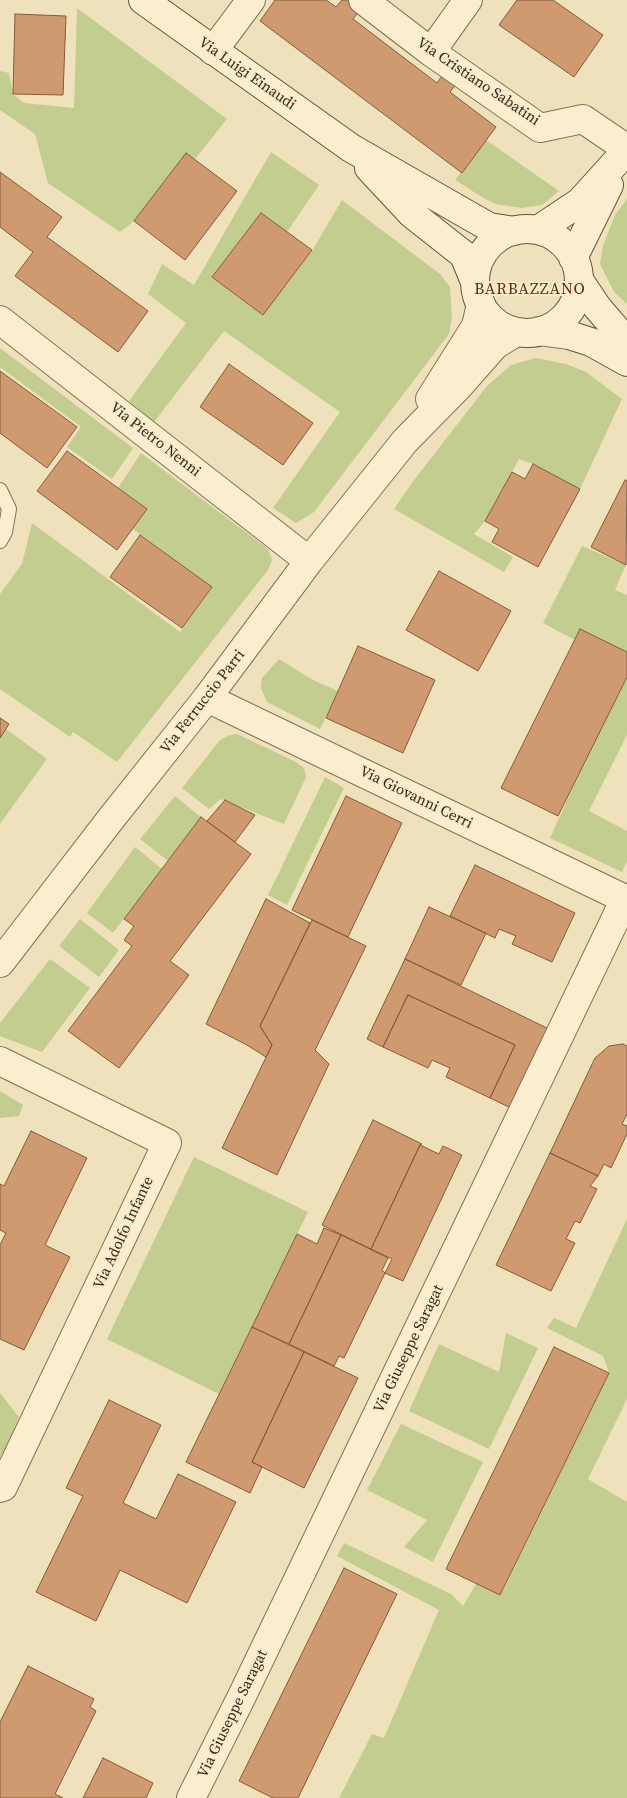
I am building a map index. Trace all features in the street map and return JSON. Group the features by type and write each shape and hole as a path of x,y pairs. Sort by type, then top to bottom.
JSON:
{"street":[{"name":"Via Luigi Einaudi","path":"143,0 351,148 489,227 526,231"},
{"path":"213,51 251,0"},
{"name":"Via Cristiano Sabatini","path":"362,0 540,128 583,119 627,150"},
{"path":"432,52 468,0"},
{"name":"Via Luigi Einaudi","path":"351,148 412,214 464,255 478,293"},
{"path":"627,150 580,202 526,231 499,237 486,249 478,265 478,293 490,317 502,326 528,332 569,335 591,342 627,362"},
{"path":"528,332 555,325 568,313 576,297 576,269 594,214 627,150"},
{"path":"526,231 552,236 565,245 597,307 627,342"},
{"name":"Via Ferruccio Parri","path":"405,441 476,326 478,293"},
{"name":"Via Pietro Nenni","path":"0,320 309,561"},
{"name":"Via Ferruccio Parri","path":"0,963 207,698 309,561 405,441 458,387 495,345 528,332"},
{"name":"Via Giovanni Cerri","path":"207,698 625,899"},
{"name":"Via Giuseppe Saragat","path":"191,1798 250,1680 625,899"},
{"name":"Via Adolfo Infante","path":"0,1061 167,1143 3,1487 0,1488"}],"lane":[{"path":"0,490 10,509 5,532 0,541"}],"green space":[{"path":"77,8 227,119 195,159 186,153 134,221 120,232 48,183 35,134 0,110 0,71 9,73 13,94 24,103 74,108"},
{"path":"486,140 559,191 542,205 521,208 496,204 455,180"},
{"path":"271,152 319,185 287,232 261,213 212,277 263,315 312,251 342,200 440,274 450,287 452,316 449,334 314,512 296,523 273,508 340,412 224,331 154,422 129,401 186,323 148,294 162,264 194,285"},
{"path":"627,199 627,304 614,292 600,264 603,245 615,215"},
{"path":"0,348 133,448 112,479 67,447 81,427 0,367"},
{"path":"536,358 566,364 586,372 622,399 580,489 533,464 519,459 485,521 474,534 513,557 504,572 394,509 414,480 487,386 511,365"},
{"path":"141,453 268,549 272,560 268,570 117,762 73,732 70,737 0,689 0,594 22,564 32,523 180,632 212,587 133,529 147,509 118,488"},
{"path":"582,546 626,565 615,590 627,595 627,652 581,629 575,640 543,623"},
{"path":"279,659 313,680 338,691 320,729 267,702 261,688 262,678"},
{"path":"627,677 627,735 589,811 627,831 627,861 622,872 550,838 584,763"},
{"path":"6,729 47,759 0,824 0,738"},
{"path":"237,734 296,762 304,768 306,777 284,824 221,799 209,809 182,788 220,740"},
{"path":"325,777 344,788 287,905 268,895"},
{"path":"175,796 201,817 168,861 140,839"},
{"path":"135,847 162,869 113,933 87,913"},
{"path":"80,919 119,950 99,977 59,946"},
{"path":"50,959 90,988 42,1052 0,1036 0,1023"},
{"path":"0,1091 23,1105 19,1116 0,1118"},
{"path":"194,1157 308,1212 219,1394 107,1339"},
{"path":"627,1219 627,1399 588,1479 627,1502 627,1798 339,1798 372,1734 384,1738 439,1610 337,1556 344,1543 451,1594 463,1606 476,1584 501,1595 609,1373 603,1356 547,1328 554,1318 576,1328"},
{"path":"506,1333 538,1348 489,1449 409,1411 439,1344 499,1372"},
{"path":"0,1393 19,1417 7,1449 0,1456"},
{"path":"401,1424 483,1462 433,1562 404,1547 427,1520 367,1490"}],"building":[{"path":"275,0 326,0 336,7 342,0 346,0 360,10 353,19 437,83 444,73 457,83 450,92 496,127 462,173 260,21"},
{"path":"517,0 553,0 603,35 574,77 499,25"},
{"path":"15,14 66,16 63,95 13,94"},
{"path":"186,153 237,191 185,260 134,221"},
{"path":"0,172 62,217 47,237 148,311 118,352 15,276 33,252 0,227"},
{"path":"261,213 312,250 263,315 212,277"},
{"path":"229,364 313,423 283,465 200,407"},
{"path":"0,371 77,427 47,468 0,433"},
{"path":"67,451 147,509 117,550 37,491"},
{"path":"533,464 580,489 538,567 492,542 499,529 485,521 512,472 525,479"},
{"path":"625,480 627,481 626,565 591,547"},
{"path":"140,535 212,587 182,628 110,577"},
{"path":"439,571 511,611 478,671 406,630"},
{"path":"580,629 627,652 627,677 558,816 501,788"},
{"path":"358,646 435,680 403,753 326,718"},
{"path":"0,718 9,724 0,738"},
{"path":"346,796 402,823 348,937 292,910"},
{"path":"225,800 255,815 235,842 207,821"},
{"path":"201,817 251,854 170,961 189,975 119,1068 68,1031 132,946 124,940 134,926 124,919"},
{"path":"475,865 575,913 552,962 512,944 516,936 499,929 495,938 450,916"},
{"path":"266,899 310,923 260,1026 272,1045 266,1057 206,1024"},
{"path":"429,907 486,933 461,985 405,959"},
{"path":"312,920 366,946 315,1050 329,1064 277,1175 222,1148 272,1045 260,1026"},
{"path":"405,959 549,1029 511,1108 490,1098 515,1045 408,995 383,1047 367,1039"},
{"path":"408,995 515,1045 490,1098 446,1077 450,1068 432,1060 428,1068 383,1047"},
{"path":"623,1044 627,1046 627,1114 622,1124 627,1126 627,1134 611,1168 604,1164 598,1176 550,1153 595,1058 609,1046"},
{"path":"373,1120 422,1144 371,1249 322,1225"},
{"path":"31,1131 87,1158 45,1245 70,1257 24,1350 0,1339 0,1245 6,1233 0,1230 0,1184 4,1186"},
{"path":"420,1145 439,1154 443,1146 462,1155 403,1281 385,1273 392,1259 371,1249"},
{"path":"550,1153 598,1176 590,1186 597,1189 580,1223 575,1221 566,1239 575,1243 551,1291 496,1265"},
{"path":"324,1228 341,1235 289,1344 252,1327 297,1234 317,1244"},
{"path":"341,1235 388,1258 382,1270 385,1273 344,1358 339,1356 334,1366 289,1344"},
{"path":"252,1327 304,1352 252,1462 262,1467 250,1493 186,1462"},
{"path":"554,1347 609,1373 500,1595 446,1569"},
{"path":"304,1352 358,1378 304,1488 252,1462"},
{"path":"109,1400 161,1425 123,1503 156,1519 178,1474 236,1502 187,1603 120,1570 96,1621 36,1592 83,1496 66,1488"},
{"path":"344,1568 397,1594 298,1798 273,1798 239,1781"},
{"path":"28,1666 94,1699 90,1707 96,1711 55,1794 63,1798 0,1798 0,1722"},
{"path":"103,1758 153,1783 146,1798 83,1798"}],"district":[{"name":"BARBAZZANO","path":"530,290"}]}
